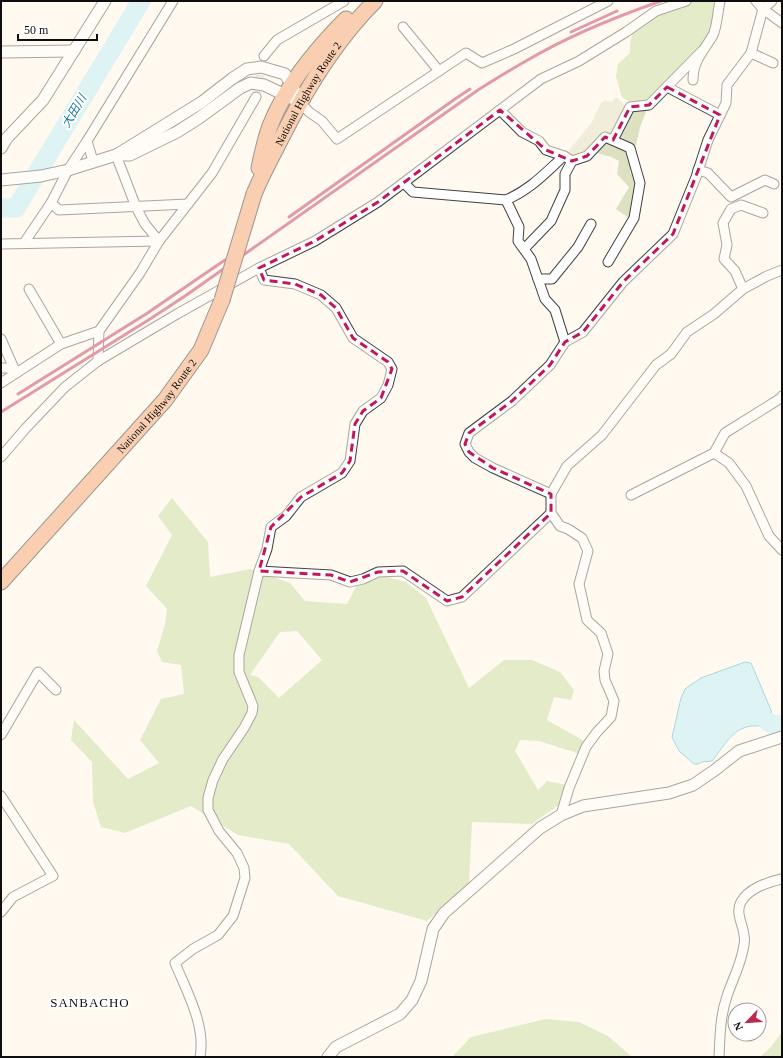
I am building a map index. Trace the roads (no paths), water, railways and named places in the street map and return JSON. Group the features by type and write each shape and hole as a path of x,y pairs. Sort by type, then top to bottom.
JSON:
{"highway":[{"name":"National Highway Route 2","path":"1,582 165,400 201,350 222,300 254,194 260,160 270,126 289,90 306,65 324,42 366,1"},
{"name":"National Highway Route 2","path":"254,194 268,162 300,102 337,45 358,18 375,1"}],"street":[{"path":"1,148 7,138 43,100 105,1"},
{"path":"24,243 51,203 67,170 87,141 172,1"},
{"path":"264,56 277,40 344,1"},
{"path":"116,155 202,102 247,69 261,67 285,74 289,90 309,112 322,121 337,140 466,52 482,63 514,49 608,1"},
{"path":"1,457 65,387 98,361 259,268 315,241 378,202 541,79 579,61 626,32 656,11 686,1"},
{"path":"613,140 630,107 650,105 702,51 714,34 720,1"},
{"path":"756,1 763,9 782,23"},
{"path":"551,494 493,468 475,458 469,452 465,444 469,433 512,401 550,366 565,342 583,332 623,282 673,234 708,140 726,103 727,85 751,53 763,9 772,1"},
{"path":"403,27 439,71"},
{"path":"1,52 74,51"},
{"path":"693,80 693,71 702,51"},
{"path":"751,53 773,63"},
{"path":"4,179 41,176 67,170 116,155 130,155 177,132 200,118 240,88 251,83 289,90"},
{"path":"668,87 720,115"},
{"path":"98,361 97,352 100,331 159,241 212,173 256,97"},
{"path":"500,110 522,132 539,141 546,150 564,156 572,162"},
{"path":"524,249 551,220 565,190 565,174 572,162 587,156 605,137 630,148 640,183 634,218 608,262"},
{"path":"87,141 93,161"},
{"path":"116,155 136,207 145,224 159,241"},
{"path":"404,183 412,192 506,200 520,194 539,180 564,156"},
{"path":"698,170 708,173 731,197 765,180 774,184"},
{"path":"506,200 519,227 518,242 531,259 545,298 555,310 565,342"},
{"path":"51,203 59,210 188,204"},
{"path":"743,289 735,271 724,259 727,246 723,223 731,208 741,205 763,213"},
{"path":"538,279 552,279 578,247 591,224"},
{"path":"1,244 159,241"},
{"path":"200,1057 202,1046 199,1025 175,963 193,949 218,935 233,916 246,878 244,868 237,853 219,831 208,810 208,798 213,780 223,759 244,728 252,713 253,706 239,672 239,655 258,572 267,549 271,527 286,516 301,497 342,473 350,461 355,424 363,411 381,398 388,385 392,369 388,362 353,338 336,308 321,295 295,284 264,280 259,268"},
{"path":"561,815 569,788 586,747 611,717 614,701 604,672 608,654 601,633 587,620 578,584 588,551 582,538 560,526 551,513 551,494 567,466 602,435 656,365 671,354 687,332 714,314 743,289 782,270"},
{"path":"30,289 61,344"},
{"path":"1,383 61,344 100,331"},
{"path":"1,339 16,373"},
{"path":"1,368 8,368 16,373"},
{"path":"631,495 714,453 725,433 782,396"},
{"path":"714,453 729,463 746,486 769,536 782,550"},
{"path":"258,572 332,575 350,582 363,579 378,572 403,571 447,601 462,597 551,513"},
{"path":"1,735 38,672 56,690"},
{"path":"328,1057 336,1047 400,1014 412,1000 421,981 433,929 444,913 540,828 561,815 583,806 670,793 693,784 739,752 782,737"},
{"path":"1,796 53,876 13,897 1,912"},
{"path":"719,1057 722,1018 727,997 736,975 743,950 744,935 738,913 740,903 749,891 782,879"}],"water":[{"path":"745,662 751,663 771,710 772,717 764,725 751,726 738,731 728,739 712,761 694,764 679,751 672,737 681,698 685,689 701,678"}],"waterway":[{"name":"大田川","path":"1,208 16,208 141,1"},
{"path":"768,722 774,725 782,724"}],"tunnel":[{"path":"256,97 263,61"}],"railway":[{"path":"1,412 185,296 484,86 542,52 575,35 609,20 661,1"},
{"path":"571,32 617,11"},
{"path":"289,217 470,89"},
{"path":"18,394 146,314 243,249"}],"district":[{"name":"SANBACHO","path":"90,1002"}]}
